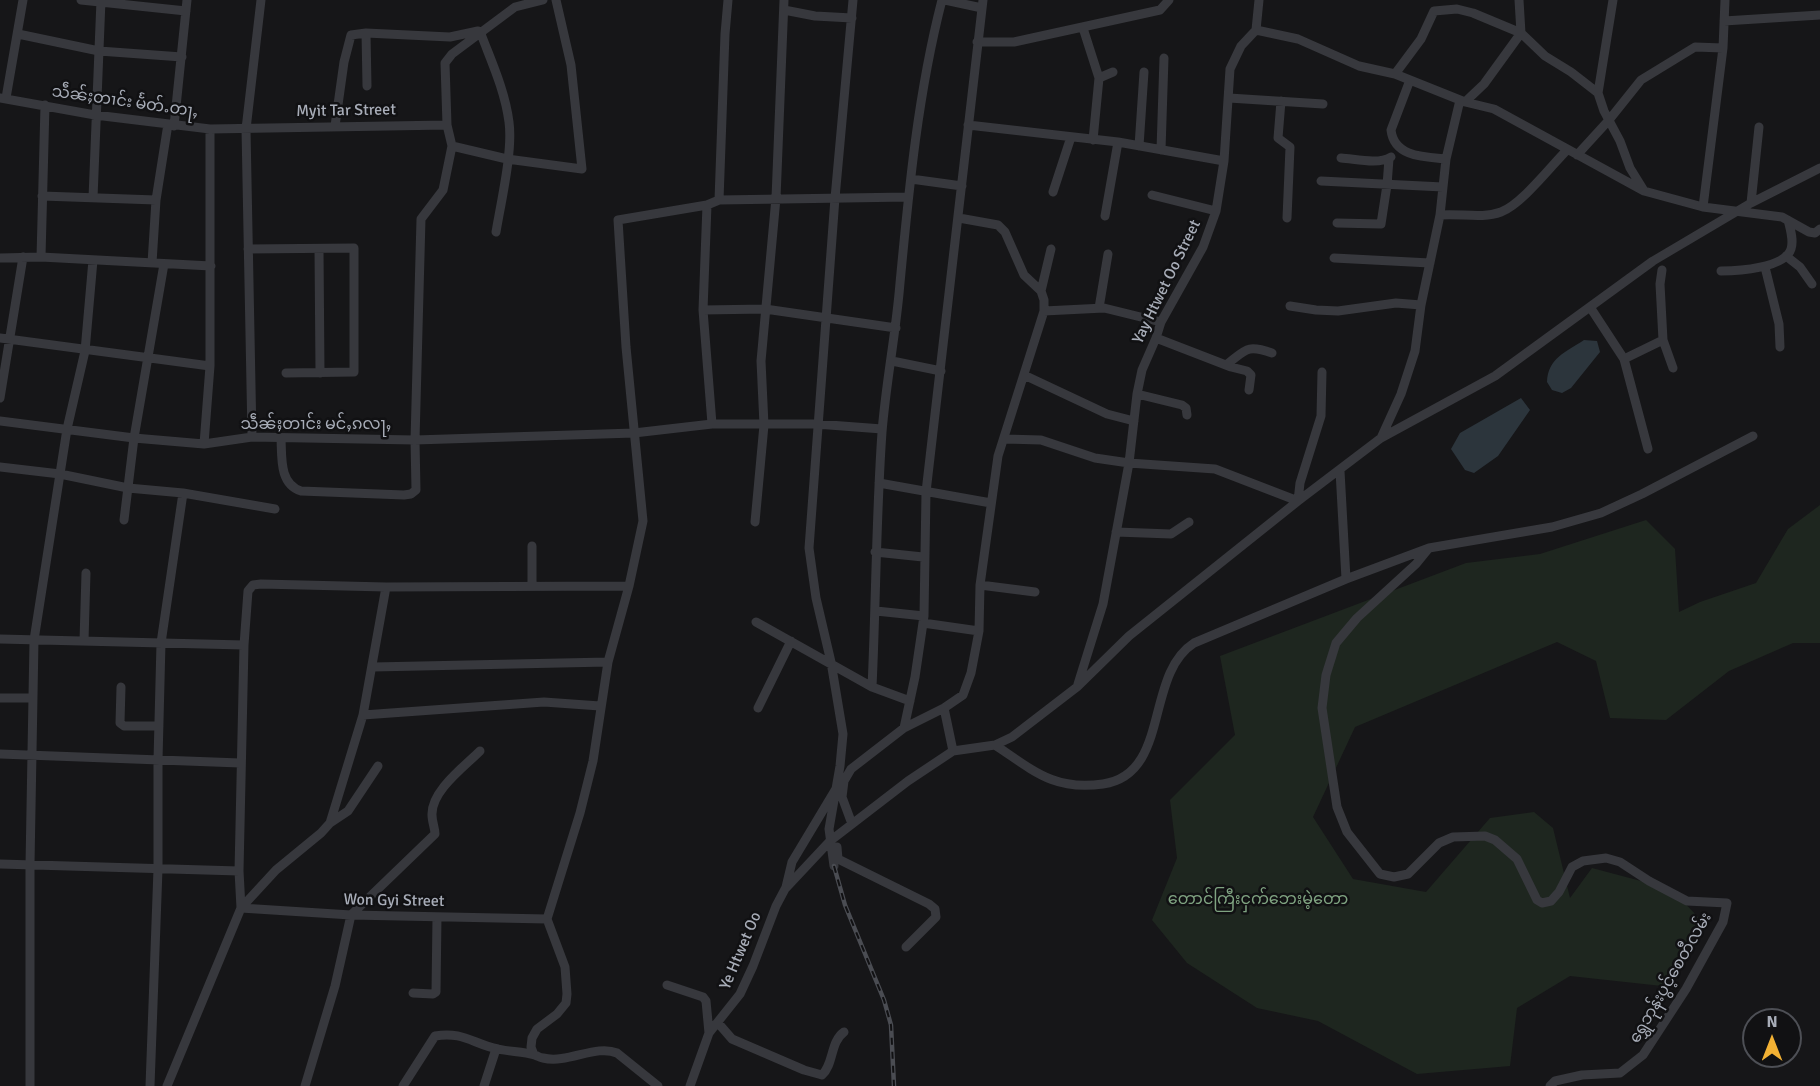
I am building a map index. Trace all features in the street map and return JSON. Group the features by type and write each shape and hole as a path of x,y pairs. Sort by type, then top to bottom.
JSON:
{"street":[{"path":"3,98 18,34 23,0"},
{"path":"81,0 186,11"},
{"path":"152,263 156,200 182,57 187,0"},
{"path":"252,437 246,129 261,0"},
{"path":"281,438 283,470 286,480 293,488 301,491 404,495 416,490 415,441 421,219 443,190 452,146 447,125 445,63 453,54 514,7 543,0"},
{"path":"452,146 507,159 582,170 571,65 556,0"},
{"path":"719,200 728,0"},
{"path":"852,824 842,797 840,784 843,734 831,662 816,598 809,548 835,198 853,0"},
{"path":"872,687 876,611 875,552 882,429 896,328 908,197 919,110 931,41 943,0 982,4 926,492 923,620 904,728"},
{"path":"977,42 1014,42 1083,28 1160,10 1169,0"},
{"path":"1259,0 1256,30 1298,39 1359,66 1395,74 1463,101 1494,109 1644,191 1703,207 1782,217 1809,232 1815,233 1820,229"},
{"path":"1381,438 1401,394 1415,351 1421,305 1440,216 1446,159 1463,101 1484,84 1521,33 1520,0"},
{"path":"1598,93 1613,0"},
{"path":"1703,207 1723,48 1725,0"},
{"path":"93,198 101,2"},
{"path":"755,522 764,425 761,361 776,198 784,5 815,16 852,18"},
{"path":"1395,74 1421,39 1434,11 1457,9 1473,13 1521,33 1545,56 1598,93 1630,168 1644,191"},
{"path":"1724,21 1820,15"},
{"path":"1083,28 1099,78 1093,140"},
{"path":"335,126 351,35 366,33 450,37 476,30 481,34 504,97 510,124 496,232"},
{"name":"Yay Htwet Oo Street","path":"1077,687 1103,604 1130,463 1137,394 1142,370 1161,321 1203,247 1216,211 1224,161 1230,69 1241,46 1256,30"},
{"path":"366,33 367,86"},
{"path":"18,34 99,51 182,57"},
{"path":"1578,155 1641,80 1695,47 1723,48"},
{"path":"1161,150 1164,58"},
{"path":"1099,78 1113,72"},
{"path":"1139,146 1144,72"},
{"path":"1410,80 1390,130 1392,139 1399,149 1414,155 1446,159"},
{"name":"သဵၼ်ႈတၢင်း မႅတ်ႉတႃႇ","path":"3,98 95,115 171,125 210,129 246,129"},
{"path":"1229,98 1323,104"},
{"path":"1281,101 1278,138 1290,147 1287,218"},
{"path":"41,257 45,105"},
{"name":"Myit Tar Street","path":"246,129 447,125"},
{"path":"968,125 1118,142 1224,161"},
{"path":"1751,203 1759,127"},
{"path":"204,444 210,366 210,129"},
{"path":"1053,192 1071,137"},
{"path":"1105,216 1118,142"},
{"path":"1337,223 1381,224 1389,159 1399,149"},
{"path":"1440,216 1473,216 1502,212 1521,198 1567,150"},
{"path":"1341,158 1389,159"},
{"path":"785,889 833,838 908,781 953,752 995,745 1012,736 1077,687 1129,636 1381,438 1496,376 1653,261 1751,203 1820,168"},
{"path":"910,179 962,186"},
{"path":"1321,181 1443,187"},
{"path":"1152,195 1216,211"},
{"path":"42,196 156,200"},
{"path":"534,1055 531,1047 532,1038 537,1029 563,1008 567,994 565,967 547,919 580,813 592,761 608,662 629,586 643,521 626,347 618,220 707,205 719,200 908,197"},
{"path":"707,205 703,310 712,423"},
{"path":"785,889 792,862 851,769 904,728 944,708 963,694 971,673 979,631 980,585 998,456 1044,311 1044,300 1041,291 1024,275 1005,232 998,225 959,218"},
{"path":"1721,272 1765,267 1786,256 1791,249 1792,240 1788,220"},
{"path":"248,249 354,248 354,372 286,373"},
{"path":"319,249 320,373"},
{"path":"1041,291 1051,249"},
{"path":"1099,308 1108,254"},
{"path":"1786,256 1800,267 1812,284"},
{"path":"0,398 5,339 23,257"},
{"path":"0,258 41,257 211,266"},
{"path":"1334,258 1430,263"},
{"path":"30,1086 30,865 34,640 67,429 85,351 93,260"},
{"path":"124,520 134,438 164,264"},
{"path":"1765,267 1779,324 1780,347"},
{"path":"1662,270 1660,284 1663,340 1672,368"},
{"path":"1290,306 1338,311 1396,303 1421,305"},
{"path":"1590,307 1624,359 1648,449"},
{"path":"1044,311 1099,308 1161,321"},
{"path":"703,310 765,309 896,328"},
{"path":"1156,338 1247,371 1251,375 1249,390"},
{"path":"5,339 210,366"},
{"path":"1624,359 1663,340"},
{"path":"1226,365 1248,348 1272,353"},
{"path":"892,361 941,371"},
{"path":"1298,501 1300,483 1321,416 1322,372"},
{"path":"1024,375 1107,414 1134,421"},
{"path":"1137,394 1182,405 1187,416"},
{"name":"သဵၼ်ႈတၢင်း မင်ႇၵလႃႇ","path":"0,421 134,438 204,444 252,437 415,441 634,433 712,423 819,424 882,429"},
{"path":"995,745 1038,774 1071,786 1108,783 1124,777 1135,766 1149,745 1165,682 1184,649 1194,643 1346,579 1429,548 1552,527 1601,513 1753,436"},
{"path":"1005,439 1041,440 1095,458 1215,469 1298,501"},
{"path":"0,467 60,474 128,488 183,493 275,509"},
{"path":"1340,471 1346,579"},
{"path":"879,483 991,503"},
{"path":"150,1086 158,869 161,643 183,493"},
{"path":"1116,532 1170,534 1189,522"},
{"path":"532,546 532,586"},
{"name":"ရွှေဘုန်းပွင့်စေတီလမ်း","path":"1429,548 1416,564 1375,600 1336,643 1326,675 1322,708 1337,807 1347,832 1380,874 1394,877 1408,874 1439,843 1453,837 1485,836 1496,840 1517,859 1537,900 1542,903 1551,901 1559,892 1572,867 1583,861 1606,858 1626,865 1649,881 1687,901 1727,903 1723,922 1707,951 1686,989 1643,1055 1620,1073 1582,1075 1556,1081 1550,1086"},
{"path":"875,552 923,557"},
{"path":"84,641 86,573"},
{"path":"240,908 240,763 244,645 248,591 253,585 629,586"},
{"path":"980,585 1035,592"},
{"path":"330,823 363,714 386,587"},
{"path":"876,611 979,631"},
{"path":"756,622 872,687 910,701"},
{"path":"0,639 244,645"},
{"path":"758,708 791,641"},
{"path":"373,667 608,662"},
{"path":"121,687 120,723 123,726 159,726"},
{"path":"0,698 32,698"},
{"path":"363,714 544,702 600,706"},
{"path":"944,708 953,752"},
{"path":"305,1086 335,986 351,915 435,834 432,815 435,799 480,751"},
{"path":"0,754 240,763"},
{"path":"167,1086 240,908 276,870 330,823 348,811 378,766"},
{"path":"840,784 830,818 838,859 935,909 936,917 906,947"},
{"path":"833,838 834,866"},
{"path":"0,864 239,871"},
{"name":"Ye Htwet Oo","path":"690,1086 709,1033 719,1024 740,994 785,889"},
{"name":"Won Gyi Street","path":"240,908 351,915 547,919"},
{"path":"413,993 433,994 436,992 437,917"},
{"path":"667,985 703,997 706,1001 709,1033"},
{"path":"719,1024 732,1039 822,1076 826,1071 837,1039 844,1032"},
{"path":"403,1086 435,1036 449,1033 496,1049 557,1060 610,1050 658,1086"},
{"path":"484,1086 496,1049"}],"green space":[{"name":"တောင်ကြီးငှက်ဘေးမဲ့တော","path":"1820,505 1820,643 1793,643 1729,671 1666,720 1610,718 1596,661 1557,642 1355,727 1313,817 1353,879 1426,892 1490,818 1534,812 1553,828 1570,898 1592,868 1671,889 1700,919 1662,986 1570,976 1517,1008 1510,1066 1417,1074 1318,1021 1257,1008 1187,963 1152,920 1177,858 1170,800 1235,735 1220,656 1466,563 1540,554 1646,520 1675,549 1679,612 1700,602 1756,583 1788,529"}],"shaded area":[{"path":"1584,340 1597,341 1600,352 1571,388 1562,393 1552,390 1547,382 1554,361"},
{"path":"1521,398 1530,410 1498,456 1474,473 1465,470 1451,449 1460,433"}],"railway":[{"path":"834,866 845,905 884,1000 891,1025 894,1086"}]}
